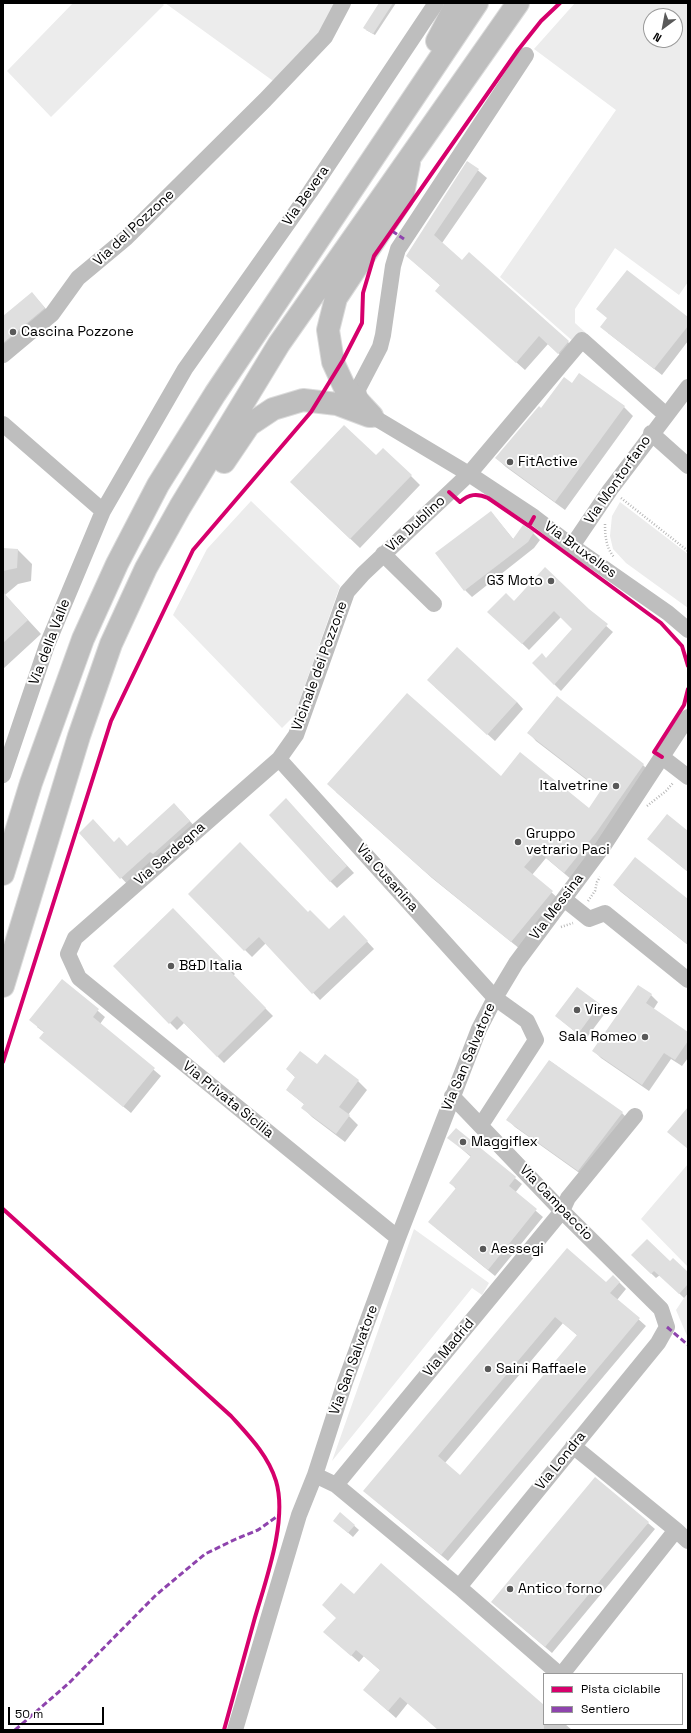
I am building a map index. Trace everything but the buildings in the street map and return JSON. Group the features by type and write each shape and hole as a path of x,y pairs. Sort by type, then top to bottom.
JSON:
{"highway":[{"path":"393,129 457,3"},
{"path":"3,874 31,783 84,639 117,564 158,484 215,394 477,3"},
{"path":"3,986 79,736 111,644 146,568 180,508 279,344 518,3"},
{"path":"372,416 344,386 333,362 328,330 336,298 402,199 411,155"},
{"path":"180,508 200,498 249,425 273,409 303,400 337,404 372,416"}],"street":[{"name":"Via del Pozzone","path":"3,355 52,314 78,278 126,238 265,100 325,37 343,3"},
{"name":"Via Bevera","path":"423,21 425,3"},
{"name":"Via Bevera","path":"103,511 185,369 310,192 436,3"},
{"path":"372,416 359,396 358,389 380,346 383,336 395,256 404,238 526,55"},
{"path":"469,474 582,340 666,415"},
{"name":"Via Montorfano","path":"572,546 610,490 688,387"},
{"name":"Via Bruxelles","path":"372,416 469,474 534,517 572,546 668,613 688,630"},
{"path":"3,424 103,511"},
{"path":"652,433 688,466"},
{"name":"Via Dublino","path":"363,574 469,474"},
{"name":"Via della Valle","path":"3,775 47,645 103,511"},
{"path":"383,554 434,604"},
{"name":"Vicinale dei Pozzone","path":"279,759 296,735 347,592 363,574"},
{"name":"Via Messina","path":"495,998 516,963 604,845 688,717"},
{"path":"662,757 688,777"},
{"name":"Via Sardegna","path":"68,954 75,938 279,759"},
{"name":"Via Cusanina","path":"279,759 495,998 527,1021 536,1040 481,1125"},
{"path":"564,898 589,919 604,913 688,980"},
{"name":"Via Privata Sicilia","path":"68,954 80,978 398,1238"},
{"name":"Via San Salvatore","path":"235,1730 299,1515 315,1475 345,1382 470,1049 495,998"},
{"name":"Via Campaccio","path":"452,1096 562,1211 661,1309"},
{"name":"Via Madrid","path":"336,1485 562,1211 568,1198 635,1116"},
{"name":"Via Londra","path":"459,1587 658,1343 667,1327 661,1309"},
{"path":"574,1446 688,1541"},
{"path":"315,1475 336,1485 459,1587 559,1673"},
{"path":"561,1673 676,1530"}],"path":[{"path":"610,490 688,551"},
{"path":"604,518 605,536 611,553 618,561"}],"shaded area":[{"path":"73,3 162,3 164,5 51,117 7,71"},
{"path":"165,3 334,3 321,33 276,83"},
{"path":"575,3 688,3 688,282 679,295 615,248 575,309 575,323 586,333 575,343 500,277 616,110 534,49"},
{"path":"251,501 340,586 294,716 282,728 173,615 207,549"},
{"path":"620,502 688,554 688,608 626,563 613,549 610,536 612,516"},
{"path":"688,1164 688,1267 641,1219"},
{"path":"414,1229 489,1283 482,1295 472,1288 332,1461"},
{"path":"688,1292 688,1338 676,1310"}],"marked path":[{"path":"392,231 404,239"},
{"path":"667,1327 688,1345"},
{"path":"15,1730 69,1683 156,1595 205,1554 258,1530 279,1515"}],"cycle path":[{"path":"3,1062 111,721 193,550 311,412 343,360 362,323 363,293 374,256 518,50 541,21 560,3"},
{"path":"449,492 460,502 473,495 480,495 488,498 529,526"},
{"path":"534,517 529,526 661,623 682,646 688,666"},
{"path":"662,757 654,752 684,705 688,689"},
{"path":"3,1209 231,1416 257,1446 273,1472 279,1497 279,1514 274,1551 224,1730"}],"place":[{"name":"Cascina Pozzone","path":"13,332"},
{"name":"FitActive","path":"510,462"},
{"name":"G3 Moto","path":"551,581"},
{"name":"Italvetrine","path":"616,786"},
{"name":"Gruppo vetrario Paci","path":"518,842"},
{"name":"B&D Italia","path":"171,966"},
{"name":"Vires","path":"577,1010"},
{"name":"Sala Romeo","path":"645,1037"},
{"name":"Maggiflex","path":"463,1142"},
{"name":"Aessegi","path":"483,1249"},
{"name":"Saini Raffaele","path":"488,1369"},
{"name":"Antico forno","path":"510,1589"}]}
